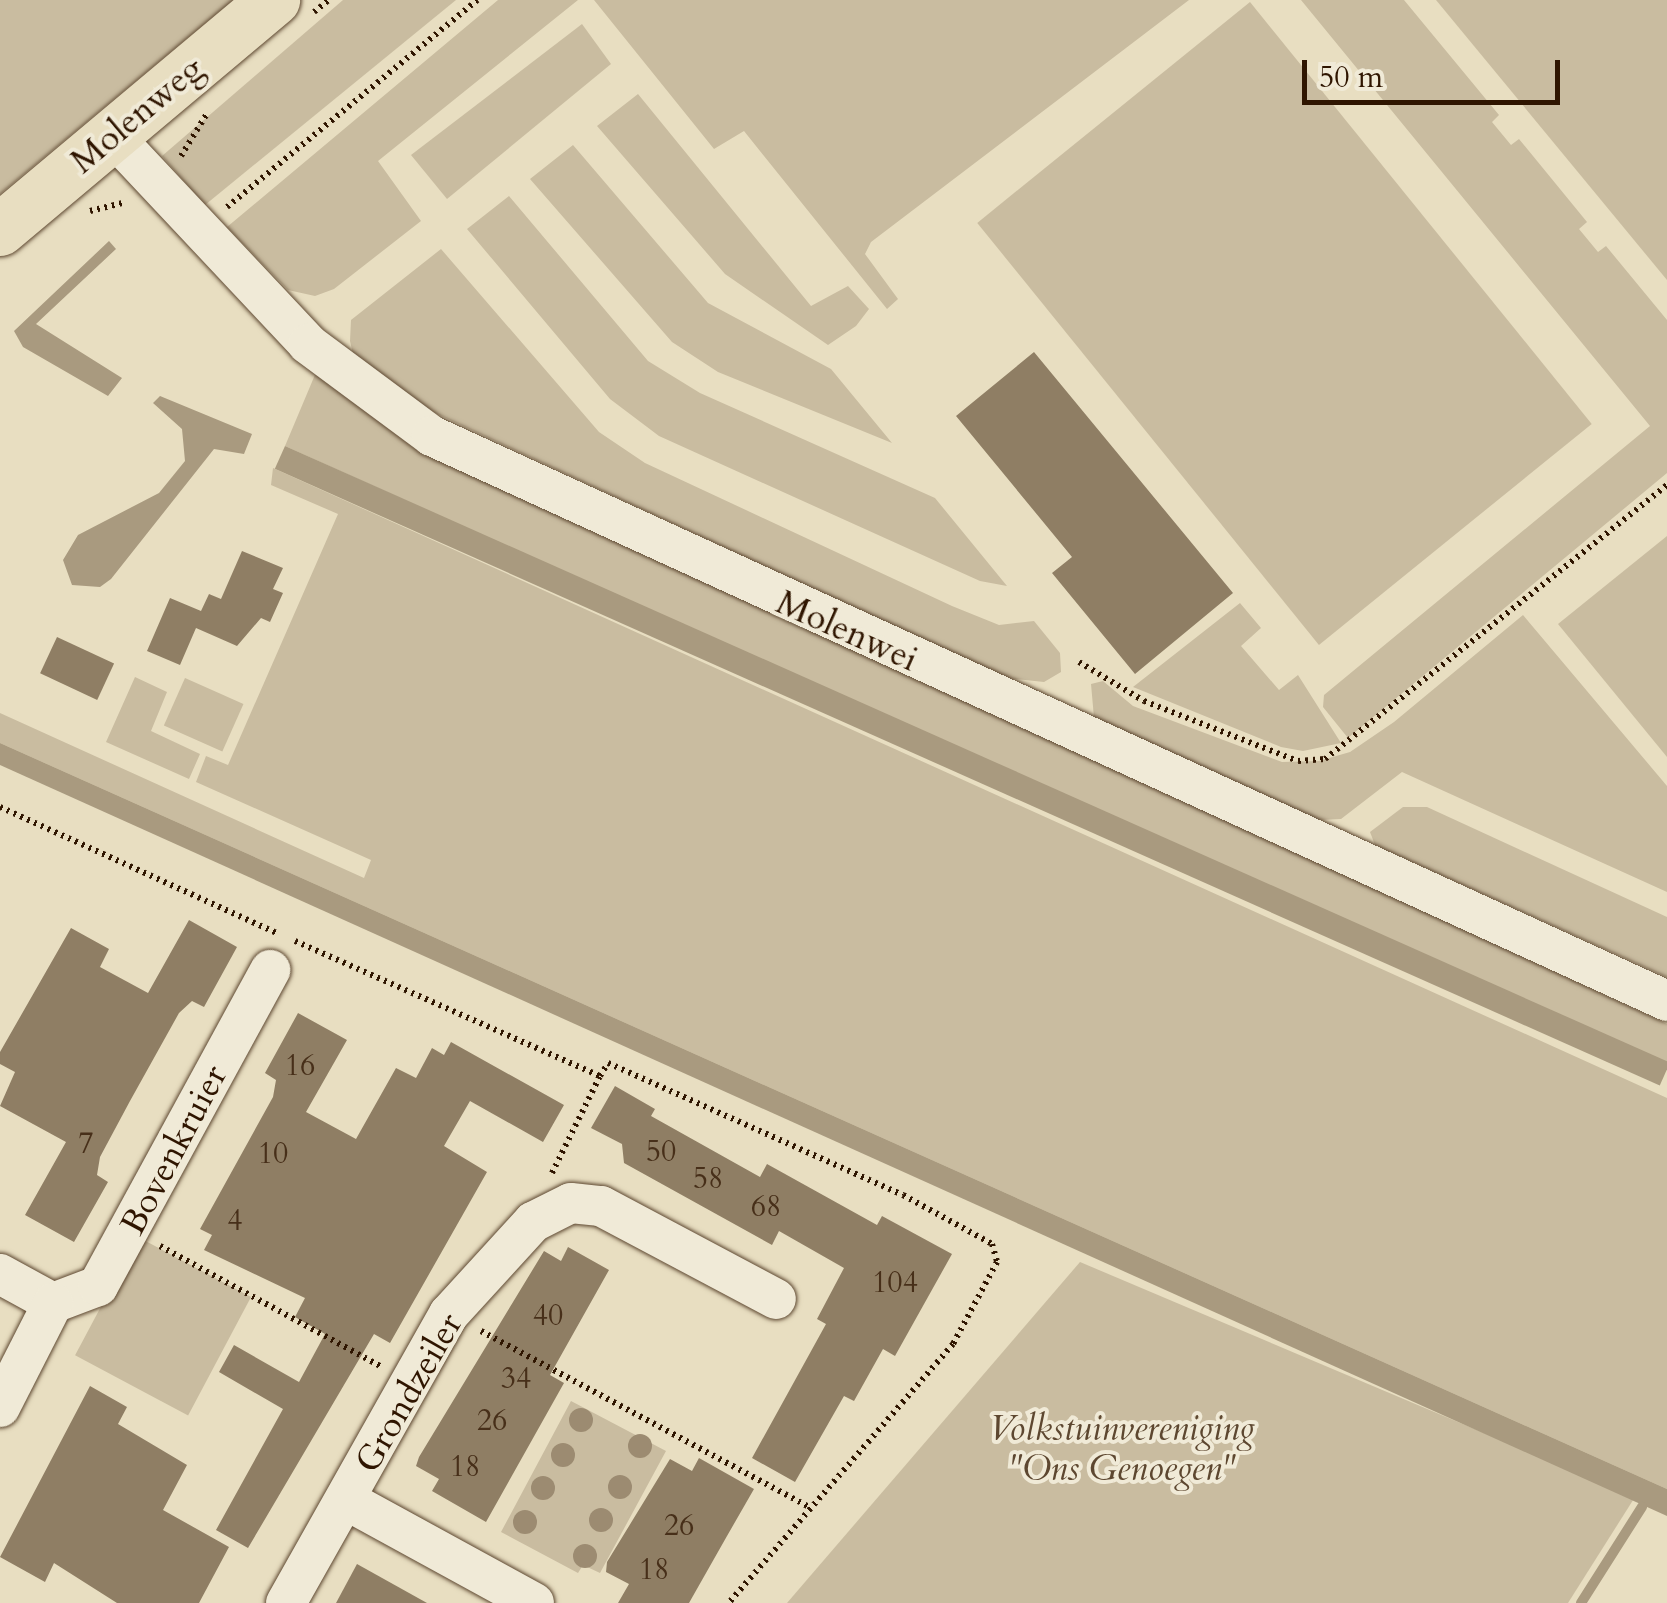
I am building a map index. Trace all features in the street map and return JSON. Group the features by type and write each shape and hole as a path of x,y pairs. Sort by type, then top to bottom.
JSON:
{"main road":[{"name":"Molenweg","path":"0,230 274,0"}],"street":[{"name":"Molenwei","path":"113,136 308,344 448,444 1667,1001"},
{"name":"Bovenkruier","path":"53,1303 98,1286 132,1231 270,970"},
{"name":"Grondzeiler","path":"286,1603 348,1500 449,1314 533,1222 570,1202 601,1206 776,1299"},
{"path":"0,1274 53,1303 0,1408"},
{"path":"348,1500 534,1603"}],"path":[{"path":"199,230 477,0"},
{"path":"1079,662 1144,701 1298,761 1325,760 1667,485"},
{"path":"0,807 600,1076"},
{"path":"533,1222 608,1063 903,1195 992,1244 997,1262 953,1344 729,1603"},
{"path":"132,1231 412,1383"},
{"path":"449,1314 810,1508"}],"green space":[{"path":"0,0 233,0 0,194"},
{"path":"343,0 456,0 205,205 162,156"},
{"path":"498,0 578,0 378,161 421,221 334,289 315,296 288,290 227,227"},
{"path":"594,0 1189,0 871,242 865,254 898,299 887,309 744,131 714,149"},
{"path":"1301,0 1404,0 1499,115 1492,122 1511,145 1519,139 1587,222 1579,229 1598,252 1606,246 1667,320 1667,473 1348,738 1323,707 1324,695 1650,426"},
{"path":"1436,0 1667,0 1667,280"},
{"path":"1250,2 1592,424 1319,645 977,223"},
{"path":"582,24 611,64 447,199 411,155"},
{"path":"638,94 811,306 848,286 869,309 856,326 828,345 725,274 597,126"},
{"path":"573,145 708,303 831,369 892,443 718,372 672,342 530,179"},
{"path":"509,196 648,361 700,393 935,498 1007,586 980,581 659,436 610,399 467,229"},
{"path":"441,249 599,432 645,463 952,606 999,625 1034,621 1060,653 1061,672 1044,682 1006,678 431,411 353,354 351,320"},
{"path":"317,370 417,443 1667,1024 1667,1070 285,446"},
{"path":"273,468 1667,1098 1667,1489 0,743 0,713 364,878 371,860 196,782 206,756 228,765 338,514 271,485"},
{"path":"1667,536 1667,757 1558,624"},
{"path":"1240,603 1261,628 1241,646 1279,690 1298,675 1341,743 1303,751 1281,747 1133,687"},
{"path":"1523,615 1667,786 1667,892 1402,772 1341,819 1318,820 1094,718 1091,684 1103,681 1133,706 1282,762 1319,761 1350,752 1394,722"},
{"path":"135,677 167,692 151,731 200,754 189,779 106,742"},
{"path":"185,678 243,704 222,752 164,726"},
{"path":"1403,807 1427,807 1667,917 1667,977 1375,845 1370,832"},
{"path":"138,1237 251,1297 188,1415 75,1355"},
{"name":"Volkstuinvereniging \"Ons Genoegen\"","path":"1080,1262 1635,1497 1568,1603 787,1603"},
{"path":"571,1401 666,1451 600,1573 583,1565 578,1573 501,1532"}],"shaded area":[{"path":"109,241 116,249 36,324 122,378 108,396 23,347 14,331"},
{"path":"160,396 252,434 244,454 214,449 111,579 100,587 72,585 63,560 78,535 159,493 185,461 182,429 153,403"},
{"path":"285,446 1667,1061 1660,1085 275,469"},
{"path":"0,743 1667,1489 1667,1516 0,765"}],"building":[{"path":"1034,352 1233,593 1135,674 1052,573 1072,557 956,416"},
{"path":"242,551 283,568 273,589 283,593 270,622 261,618 237,646 196,628 180,665 147,651 170,598 201,611 209,594 221,599"},
{"path":"57,637 114,664 97,700 40,673"},
{"path":"189,920 237,947 204,1007 192,1001 179,1013 130,1101 100,1157 97,1175 108,1182 74,1242 25,1215 66,1142 0,1106 15,1072 0,1064 0,1052 71,928 109,949 100,967 148,993"},
{"path":"298,1013 347,1040 306,1112 356,1139 396,1068 416,1078 432,1048 444,1055 451,1042 564,1105 543,1142 470,1101 444,1146 487,1172 390,1343 374,1334 248,1548 216,1530 283,1409 219,1372 234,1345 299,1382 325,1334 295,1317 305,1298 204,1250 212,1235 200,1229 273,1097 276,1080 265,1073"},
{"path":"615,1086 655,1109 651,1116 760,1177 767,1164 877,1225 882,1216 952,1254 895,1356 883,1349 854,1401 844,1396 795,1482 752,1458 826,1324 817,1319 844,1268 779,1231 772,1245 624,1163 622,1144 591,1128"},
{"path":"568,1247 609,1270 550,1375 564,1383 486,1522 432,1491 439,1479 416,1466 544,1251 561,1261"},
{"path":"90,1386 127,1407 118,1424 187,1465 163,1510 229,1547 199,1603 117,1603 54,1563 45,1582 0,1557"},
{"path":"699,1458 754,1489 689,1603 618,1603 629,1584 606,1572 607,1562 670,1459 692,1471"},
{"path":"357,1564 427,1603 336,1603"}],"waterway":[{"path":"1581,1603 1642,1507"}]}
